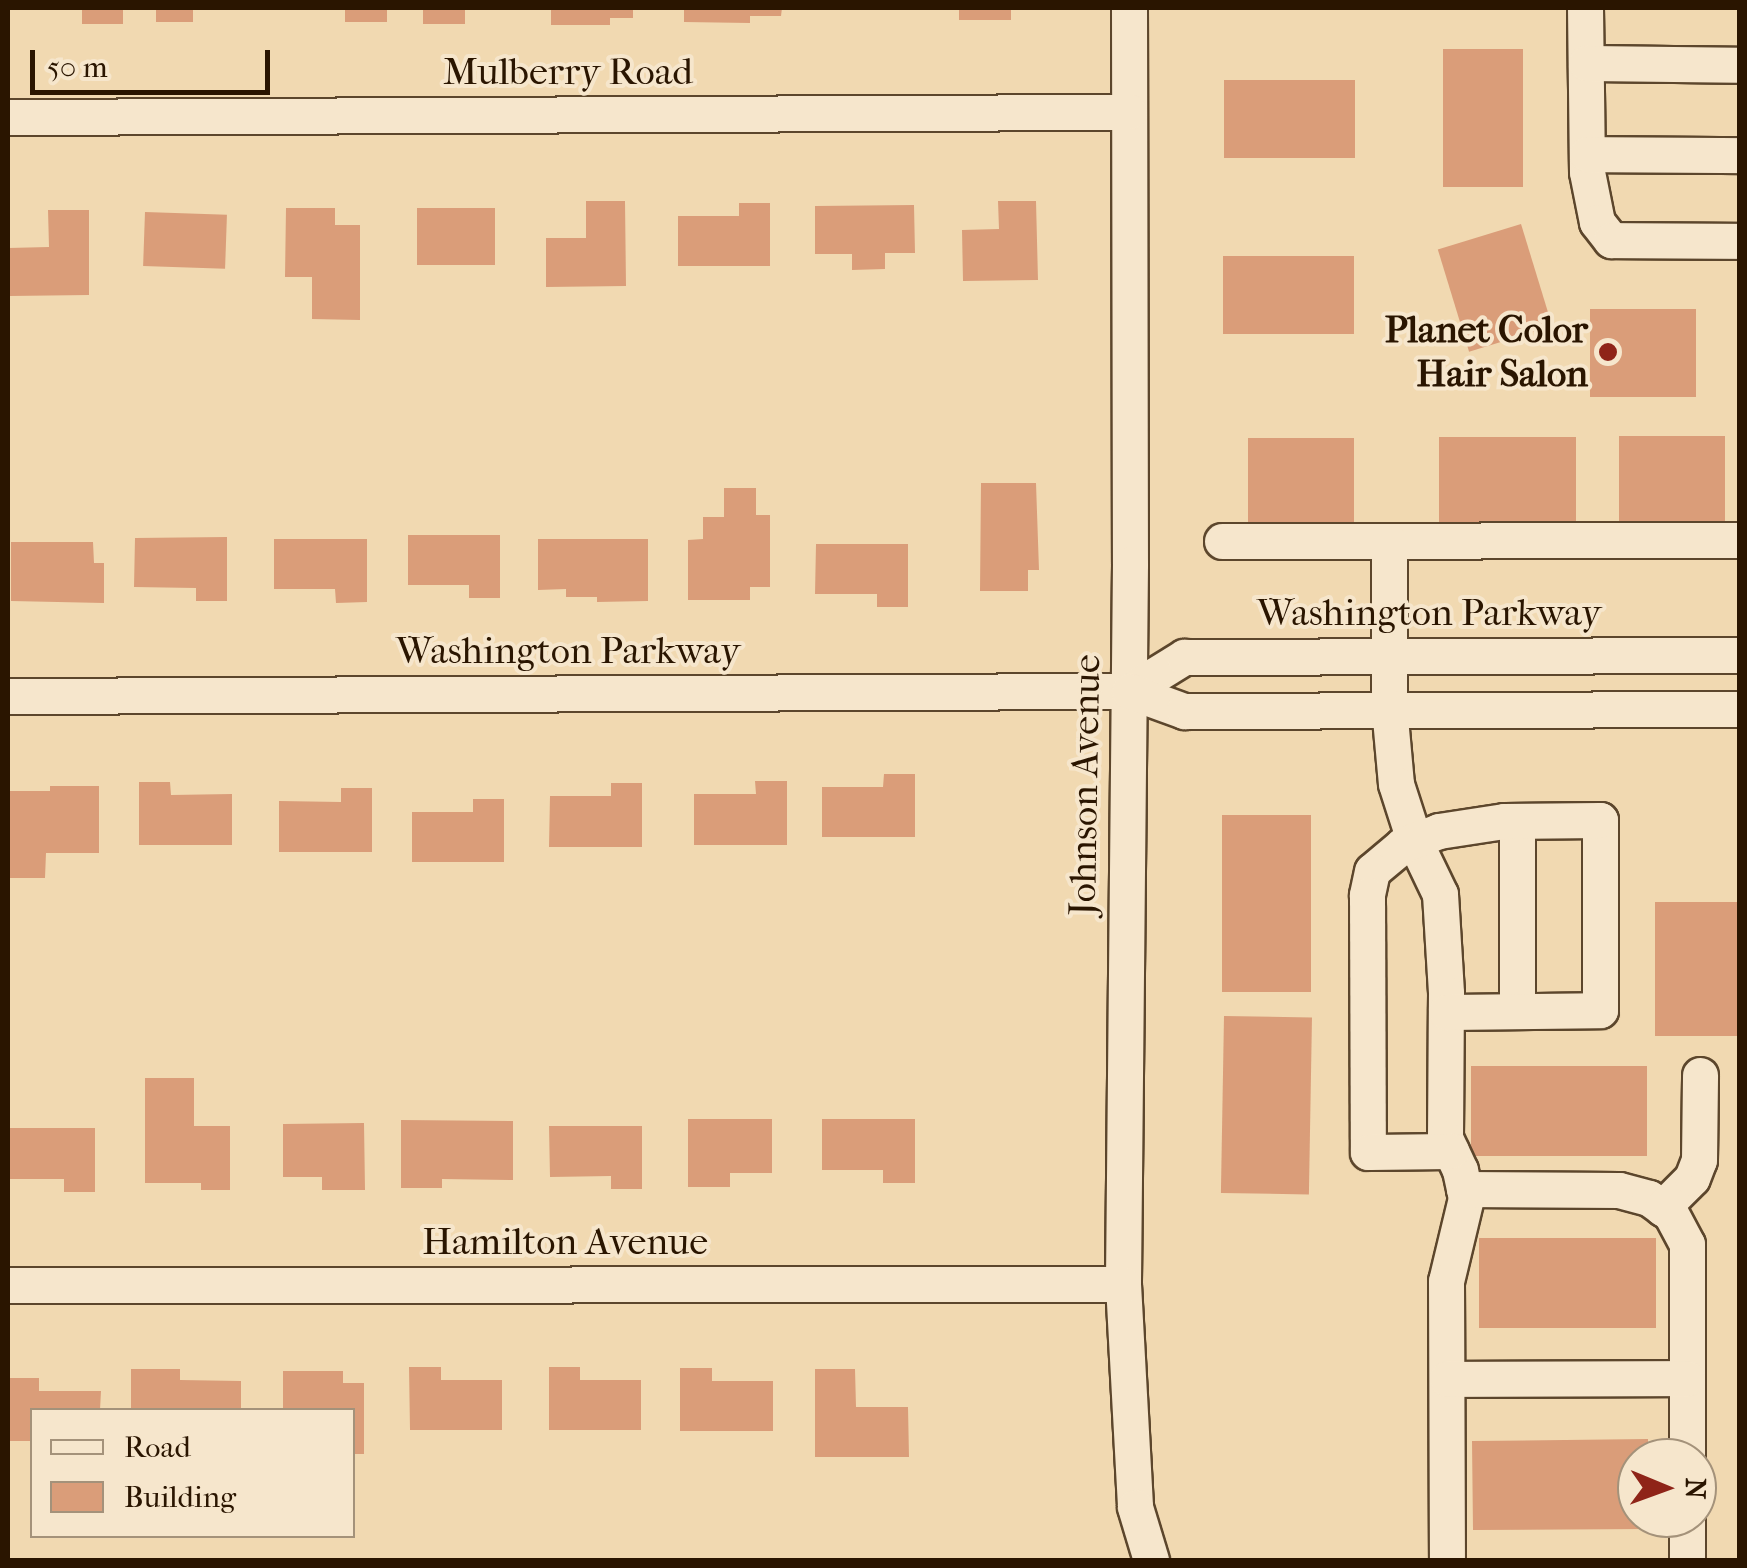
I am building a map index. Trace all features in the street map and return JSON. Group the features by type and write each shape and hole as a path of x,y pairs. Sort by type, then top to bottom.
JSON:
{"street":[{"name":"Johnson Avenue","path":"1129,8 1129,691 1123,1284 1135,1506 1151,1560"},
{"path":"1585,8 1587,154 1597,222 1611,240 1740,241"},
{"path":"1586,63 1740,65"},
{"name":"Mulberry Road","path":"8,118 1130,112"},
{"path":"1587,154 1740,156"},
{"path":"1222,541 1740,540"},
{"path":"1389,541 1390,708 1396,784 1414,840 1440,894 1446,1012 1444,1138 1464,1189 1446,1282 1447,1560"},
{"name":"Washington Parkway","path":"1129,691 1184,657 1389,653 1740,655"},
{"name":"Washington Parkway","path":"8,696 1129,691 1184,710 1740,710"},
{"path":"1446,1012 1600,1010 1600,820 1472,824 1414,840 1383,857 1372,870 1367,896 1368,1152 1451,1151"},
{"path":"1517,821 1517,1012"},
{"path":"1662,1208 1692,1178 1699,1160 1700,1075"},
{"path":"1464,1189 1619,1190 1649,1198 1662,1208 1688,1244 1687,1438"},
{"name":"Hamilton Avenue","path":"8,1285 1123,1284"},
{"path":"1447,1379 1687,1378"}],"building":[{"path":"82,8 123,8 123,24 82,24"},
{"path":"156,8 193,8 193,22 156,22"},
{"path":"345,8 387,8 387,22 345,22"},
{"path":"423,8 465,8 465,24 423,24"},
{"path":"551,8 633,8 633,18 610,18 610,25 551,25"},
{"path":"684,8 782,8 781,16 750,16 750,23 684,22"},
{"path":"959,8 1011,8 1011,20 959,20"},
{"path":"1443,49 1523,49 1523,187 1443,187"},
{"path":"1224,80 1355,80 1355,158 1224,158"},
{"path":"586,201 625,201 626,286 546,287 546,238 586,238"},
{"path":"998,201 1036,201 1038,280 963,281 962,230 999,229"},
{"path":"739,203 770,203 770,266 678,266 678,216 739,216"},
{"path":"914,205 915,253 885,253 885,269 852,270 852,254 815,254 815,206"},
{"path":"286,208 335,208 335,225 360,225 360,320 312,319 312,277 285,277"},
{"path":"417,208 495,208 495,265 417,265"},
{"path":"48,210 89,210 89,295 9,296 8,248 49,247"},
{"path":"145,212 227,215 225,269 143,266"},
{"path":"1521,224 1552,326 1469,352 1438,249"},
{"path":"1223,256 1354,256 1354,334 1223,334"},
{"path":"1590,309 1696,309 1696,397 1590,397"},
{"path":"1619,436 1725,436 1725,524 1619,524"},
{"path":"1439,437 1576,437 1576,525 1439,525"},
{"path":"1248,438 1354,438 1354,526 1248,526"},
{"path":"981,483 1036,483 1039,570 1028,570 1028,591 980,591"},
{"path":"724,488 756,488 756,515 770,515 770,587 750,587 750,600 688,600 688,540 703,539 703,517 724,517"},
{"path":"408,535 500,535 500,598 469,598 469,585 408,585"},
{"path":"227,537 227,601 196,601 196,588 134,587 135,538"},
{"path":"274,539 367,539 367,602 336,603 335,589 274,589"},
{"path":"538,539 648,539 648,601 597,602 597,597 566,597 566,589 538,590"},
{"path":"11,542 93,542 94,563 104,563 104,603 11,601"},
{"path":"816,544 908,544 908,607 877,607 877,594 815,594"},
{"path":"884,774 915,774 915,837 822,837 822,787 883,787"},
{"path":"755,781 787,781 787,845 694,845 694,794 756,794"},
{"path":"139,782 170,782 171,795 232,794 232,845 139,845"},
{"path":"611,783 642,783 642,847 549,847 550,796 611,796"},
{"path":"50,786 99,786 99,853 46,853 45,878 8,878 8,791 50,791"},
{"path":"341,788 372,788 372,852 279,852 279,801 341,802"},
{"path":"473,799 504,799 504,862 412,862 412,812 473,812"},
{"path":"1222,815 1311,815 1311,992 1222,992"},
{"path":"1655,902 1740,902 1740,1036 1655,1036"},
{"path":"1224,1016 1312,1018 1309,1195 1221,1193"},
{"path":"1471,1066 1647,1066 1647,1156 1471,1156"},
{"path":"145,1078 194,1078 194,1126 230,1126 230,1190 201,1190 201,1183 145,1183"},
{"path":"688,1119 772,1119 772,1173 730,1173 730,1187 688,1187"},
{"path":"822,1119 915,1119 915,1183 883,1183 883,1170 822,1170"},
{"path":"401,1120 513,1121 513,1180 442,1179 442,1188 401,1188"},
{"path":"364,1123 365,1190 322,1190 322,1177 283,1177 283,1124"},
{"path":"549,1126 642,1126 642,1189 611,1189 611,1176 550,1177"},
{"path":"8,1128 95,1128 95,1192 64,1192 64,1179 8,1179"},
{"path":"1479,1238 1656,1238 1656,1328 1479,1328"},
{"path":"409,1367 441,1367 441,1380 502,1380 502,1430 410,1430"},
{"path":"549,1367 580,1367 580,1380 641,1380 641,1430 549,1430"},
{"path":"680,1368 712,1368 712,1381 773,1381 773,1431 680,1431"},
{"path":"131,1369 180,1369 180,1380 241,1381 241,1408 131,1408"},
{"path":"815,1369 855,1369 856,1407 908,1407 909,1457 815,1457"},
{"path":"283,1371 343,1371 343,1383 364,1383 364,1454 355,1454 355,1408 283,1408"},
{"path":"8,1378 39,1378 39,1391 101,1391 100,1408 30,1408 30,1441 8,1441"},
{"path":"1617,1439 1617,1529 1473,1530 1472,1441"}],"place":[{"name":"Planet Color Hair Salon","path":"1608,352"}]}
